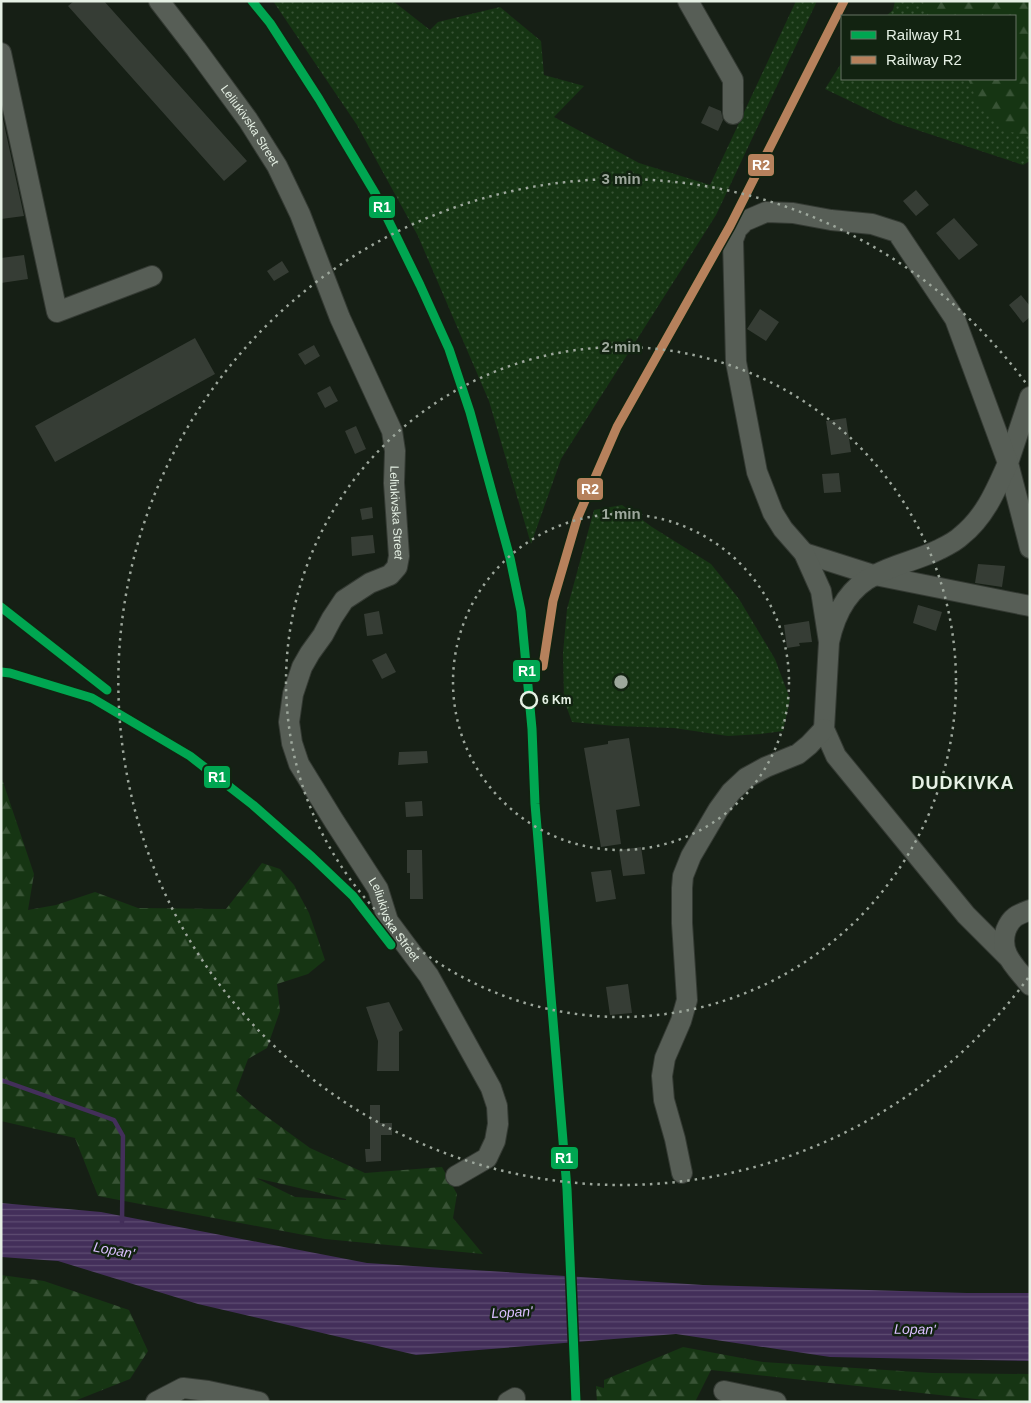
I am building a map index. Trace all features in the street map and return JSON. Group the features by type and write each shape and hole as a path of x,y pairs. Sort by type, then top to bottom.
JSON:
{"street":[{"name":"Leliukivska Street","path":"159,1 248,120 276,166 300,214 340,318 392,432 396,451 394,483 399,556 397,567 390,575 370,583 344,600 324,635 302,667 293,694 289,722 292,743 299,764 378,889 388,920 429,976 491,1088 497,1106 498,1124 494,1142 487,1158 456,1176"},
{"path":"688,1 733,80 733,114"},
{"path":"1,53 56,312 152,276"},
{"path":"829,642 821,591 804,553 783,529 773,513 757,472 736,362 733,240 737,229 745,221 766,212 793,212 831,220 872,224 897,232 955,320 1008,463 1030,548"},
{"path":"1030,397 1008,463 990,502 972,527 960,538 929,555 874,575 852,592 844,603 834,621 829,642 824,729 836,756 966,915 1007,956 1030,984"},
{"path":"804,553 874,575 1030,606"},
{"path":"682,1174 676,1139 664,1100 662,1076 665,1058 681,1021 687,1000 682,923 683,876 691,856 731,792 746,778 766,767 798,754 824,729"},
{"path":"1007,956 1003,946 1008,926 1014,918 1030,910"},
{"path":"156,1402 183,1388 208,1391 259,1402"},
{"path":"724,1391 776,1402"}],"green space":[{"path":"273,1 393,1 430,30 438,22 500,7 541,41 544,75 584,86 554,117 639,163 710,185 796,1 817,1 716,215 561,459 531,544 489,401 418,236 357,125"},
{"path":"895,1 1030,1 1030,161 1023,165 896,123 825,89 841,64 841,80 1016,80 1016,15 887,15 893,10"},
{"path":"923,1 1030,1 1030,136 1007,131 978,103 968,80 1016,80 1016,15 927,15"},
{"path":"622,505 652,527 711,564 739,599 775,659 790,699 783,731 728,736 674,728 572,722 564,700 563,653 567,609 594,510"},
{"path":"1,776 34,874 28,910 56,905 95,892 138,908 226,909 262,863 280,869 294,885 309,913 325,960 308,974 277,984 280,1011 267,1048 248,1059 236,1091 259,1111 310,1148 365,1173 442,1167 457,1194 453,1218 483,1254 325,1239 98,1196 75,1138 1,1121","holes":["256,1178 346,1199 295,1197"]},
{"path":"1,1275 44,1281 129,1310 148,1351 130,1379 72,1402 1,1402"},
{"path":"683,1347 763,1362 932,1373 1030,1374 1030,1402 1003,1402 711,1370 695,1402 597,1402 596,1386 604,1388 604,1380"}],"water":[{"name":"Lopan'","path":"1,1203 101,1212 367,1263 703,1285 967,1293 1030,1293 1030,1361 830,1357 676,1334 416,1355 198,1304 58,1261 1,1257"}],"building":[{"path":"74,1 104,1 247,161 224,181 68,6"},
{"path":"709,106 721,111 723,120 718,131 701,123"},
{"path":"1,110 24,216 1,219"},
{"path":"916,190 929,205 916,216 903,201"},
{"path":"954,218 978,245 959,260 936,233"},
{"path":"24,255 28,279 1,283 1,258"},
{"path":"282,261 289,272 274,281 267,271"},
{"path":"1021,295 1030,306 1030,317 1023,323 1009,305"},
{"path":"760,309 779,322 766,341 747,329"},
{"path":"195,338 215,374 55,462 35,426"},
{"path":"314,345 320,356 305,365 298,354"},
{"path":"330,386 338,401 325,408 317,393"},
{"path":"846,418 851,452 831,455 826,421"},
{"path":"356,426 366,449 355,454 345,431"},
{"path":"839,473 841,492 824,493 822,474"},
{"path":"372,507 373,518 362,520 360,509"},
{"path":"373,535 375,553 352,556 351,537"},
{"path":"978,564 1005,566 1002,587 975,583"},
{"path":"918,605 942,612 936,631 913,623"},
{"path":"379,611 383,634 367,636 364,614"},
{"path":"809,621 812,642 799,643 800,646 787,648 784,625"},
{"path":"386,653 396,672 382,679 372,660"},
{"path":"629,738 640,806 616,810 621,844 601,847 584,748 608,744 608,741"},
{"path":"427,751 428,763 398,765 399,752"},
{"path":"422,801 423,816 406,817 405,802"},
{"path":"641,847 645,874 623,876 619,850"},
{"path":"407,850 422,850 423,899 410,899 410,873 407,873"},
{"path":"611,870 616,899 596,902 591,872"},
{"path":"628,984 632,1013 610,1015 606,987"},
{"path":"389,1002 403,1030 399,1032 399,1071 377,1071 378,1041 366,1007"},
{"path":"370,1105 380,1105 380,1123 392,1123 392,1135 381,1135 381,1161 366,1162 365,1149 370,1149"}],"waterway":[{"path":"1,1080 114,1120 123,1136 122,1222"}],"rail line":[{"name":"R1","path":"252,1 270,23 319,99 375,193 420,285 449,349 470,412 510,558 521,611 532,729 535,804 567,1189 576,1402"},
{"name":"R2","path":"543,666 553,601 577,519 617,427 730,226 844,1"},
{"name":"R1","path":"1,607 107,690"},
{"name":"R1","path":"1,672 10,673 92,698 190,756 253,805 312,857 353,896 391,945"}],"place":[{"name":"6 Km","path":"529,700"}],"district":[{"name":"DUDKIVKA","path":"963,783"}]}
